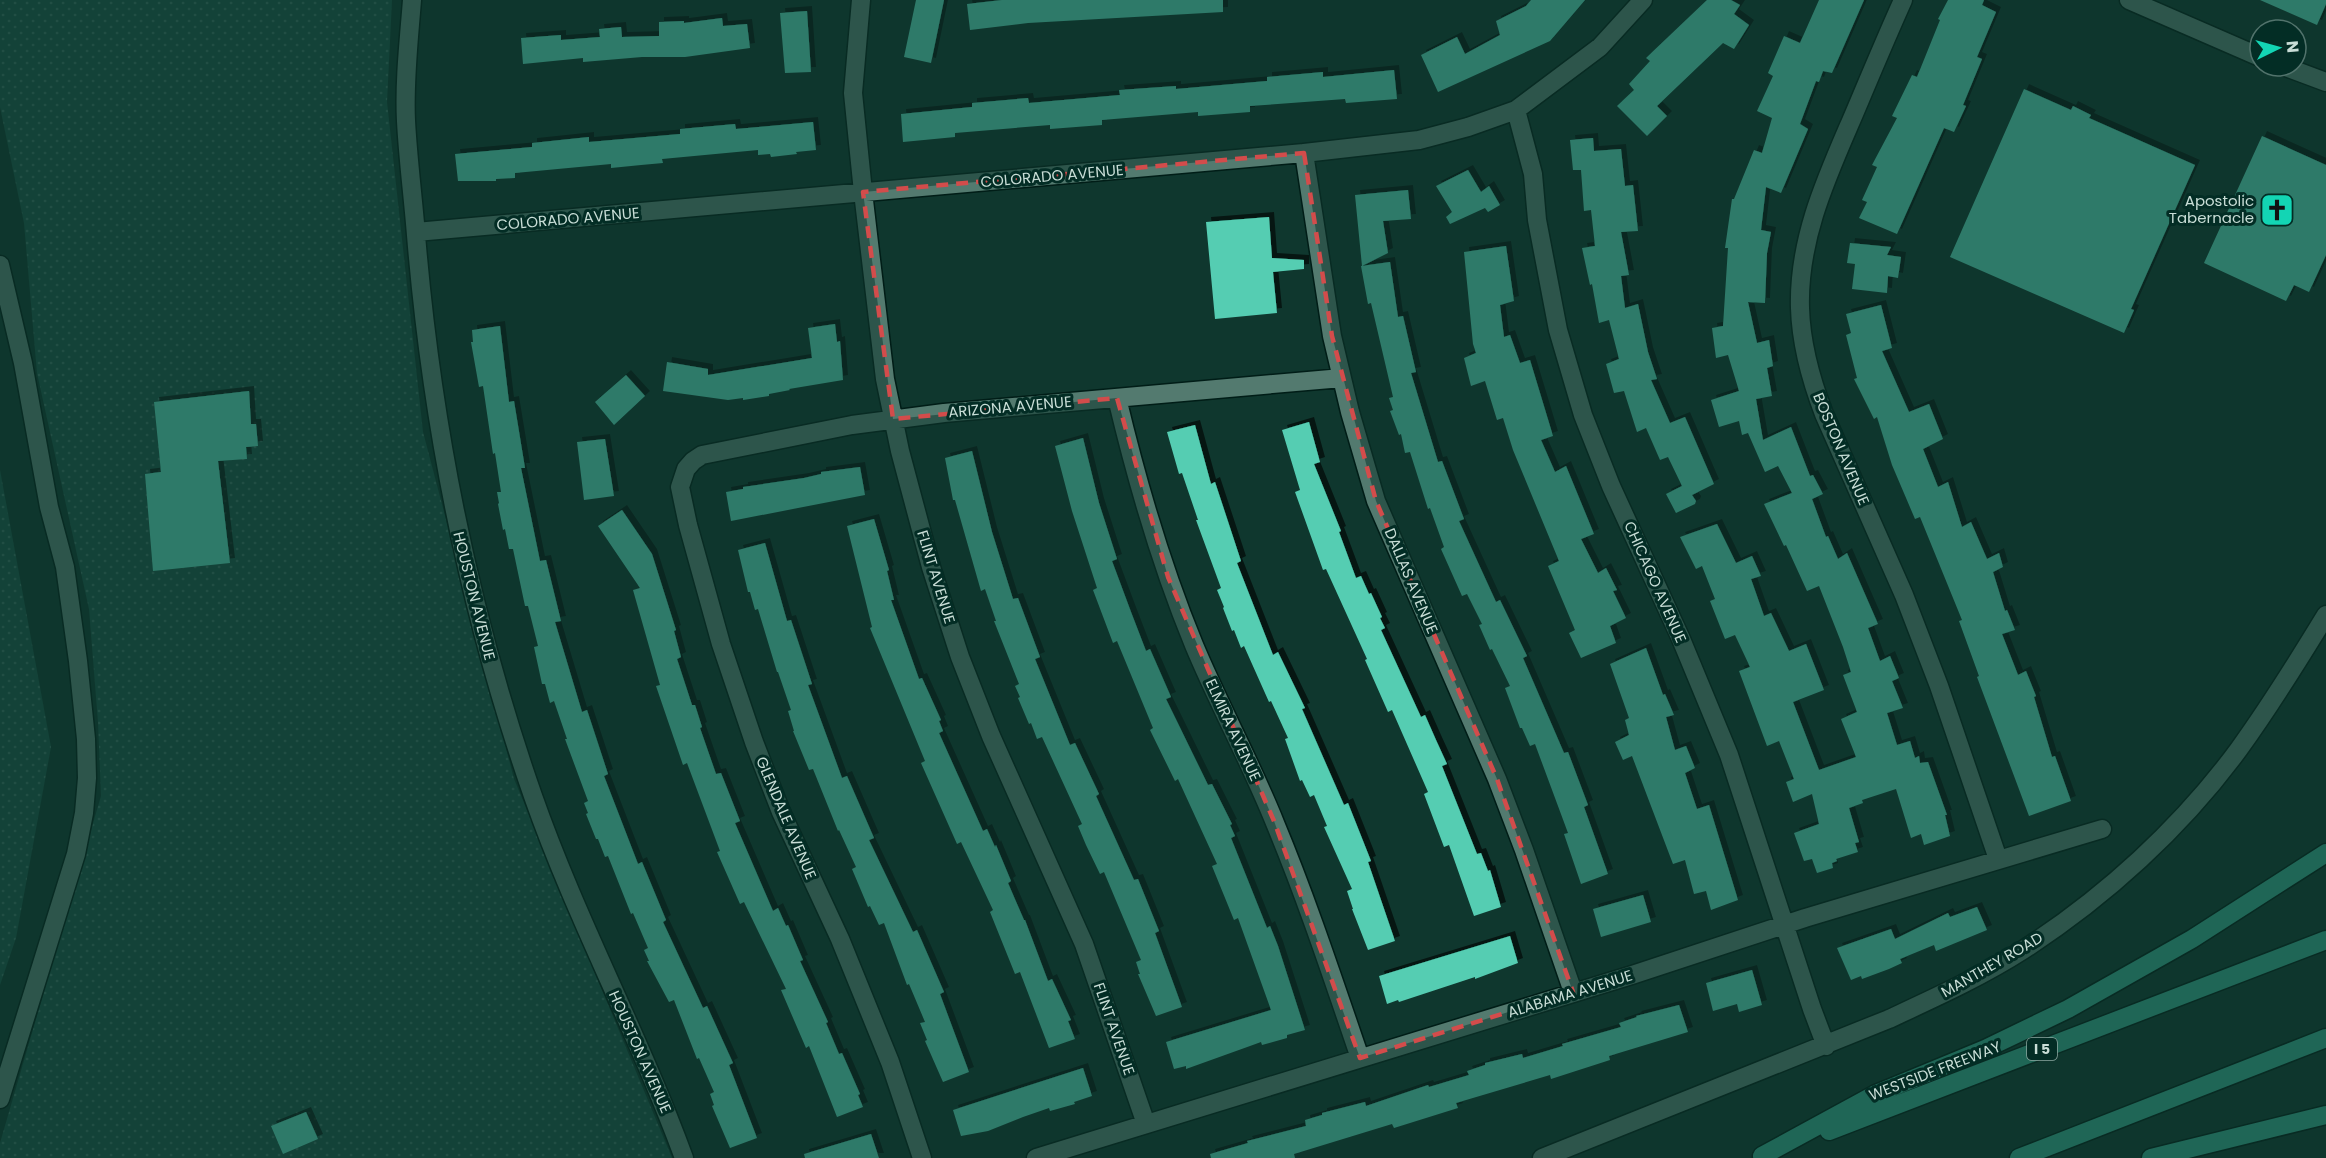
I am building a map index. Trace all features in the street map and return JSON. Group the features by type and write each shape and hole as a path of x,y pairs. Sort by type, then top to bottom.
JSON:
{"highway":[{"path":"1760,1157 1876,1094 1985,1049 2068,1009 2192,939 2326,853"},
{"name":"WESTSIDE FREEWAY","path":"1760,1157 2326,940"},
{"path":"2019,1158 2326,1038"},
{"path":"2151,1158 2326,1115"}],"street":[{"name":"HOUSTON AVENUE","path":"412,0 406,119 416,232 430,372 465,568 502,701 533,795 576,907 669,1116 684,1158"},
{"name":"FLINT AVENUE","path":"861,0 854,93 885,379 893,419 931,567 960,657 991,736 1084,944 1146,1124"},
{"name":"COLORADO AVENUE","path":"416,232 1304,153 1419,140 1468,127 1516,110 1600,48 1643,0"},
{"name":"BOSTON AVENUE","path":"1903,0 1824,184 1808,233 1800,287 1802,337 1820,405 1904,595 1939,686 1998,859"},
{"path":"2129,0 2248,52"},
{"path":"2308,75 2326,82"},
{"name":"CHICAGO AVENUE","path":"1516,110 1533,174 1537,220 1556,320 1583,415 1611,486 1681,639 1729,755 1812,1010 1826,1046"},
{"name":"DALLAS AVENUE","path":"1304,153 1332,336 1376,501 1497,779 1573,992"},
{"path":"0,265 32,406 49,507 65,567 82,694 87,778 84,813 76,854 0,1099"},
{"name":"ARIZONA AVENUE","path":"686,469 702,455 893,419 1342,378"},
{"name":"ELMIRA AVENUE","path":"1117,398 1149,520 1168,577 1194,646 1274,821 1310,913 1360,1058"},
{"name":"GLENDALE AVENUE","path":"686,469 680,487 688,525 721,644 754,742 781,812 861,988 890,1062 921,1158"},
{"name":"MANTHEY ROAD","path":"1542,1158 1826,1046 1930,1000 2022,950 2080,909 2138,861 2193,804 2237,751 2274,700 2326,615"},
{"name":"ALABAMA AVENUE","path":"1036,1158 1998,859 2103,829"}],"highlighted area":[{"path":"1304,153 1332,336 1376,501 1497,779 1573,992 1360,1058 1274,821 1168,577 1117,398 893,419 863,192"}],"green space":[{"path":"0,0 392,0 387,102 423,432 514,779 672,1158 0,1158 0,1143 101,796 89,609 37,373 24,223 0,107"},
{"path":"0,470 51,747 16,938 0,985"}],"building":[{"path":"916,0 944,0 931,63 904,57"},
{"path":"1002,0 1223,0 1223,12 1028,23 970,30 967,4"},
{"path":"1531,0 1585,0 1550,41 1438,92 1421,55 1457,37 1465,54 1500,35 1496,21 1526,6"},
{"path":"1707,0 1731,0 1740,5 1734,14 1749,25 1734,49 1723,43 1657,106 1667,116 1647,136 1617,106 1634,90 1629,84 1650,61 1646,58"},
{"path":"1819,0 1864,0 1832,73 1823,71 1819,82 1816,81 1800,124 1808,129 1781,193 1766,187 1761,230 1771,232 1767,253 1765,303 1748,302 1757,343 1769,340 1773,366 1767,368 1772,396 1756,399 1763,440 1791,427 1810,476 1813,475 1823,494 1812,499 1826,537 1828,536 1838,559 1847,553 1878,624 1868,628 1880,661 1890,656 1899,678 1892,681 1903,708 1887,713 1897,745 1910,741 1915,758 1919,756 1920,763 1928,762 1947,815 1945,815 1950,836 1924,845 1921,834 1911,838 1896,789 1862,800 1863,803 1849,808 1859,842 1855,843 1858,852 1836,859 1837,861 1832,863 1833,868 1817,873 1812,859 1804,861 1794,833 1819,824 1812,794 1793,802 1786,782 1794,779 1779,741 1767,746 1739,671 1750,667 1735,635 1725,639 1710,601 1715,599 1702,566 1696,569 1680,537 1717,524 1736,563 1752,556 1761,576 1751,579 1764,616 1771,613 1789,651 1806,644 1824,690 1793,702 1819,770 1856,757 1841,719 1857,712 1843,675 1851,672 1843,647 1819,586 1807,591 1764,504 1792,493 1778,466 1765,472 1748,433 1742,435 1739,421 1719,427 1711,400 1739,391 1728,355 1716,358 1712,328 1723,326 1728,248 1725,248 1732,199 1734,199 1754,150 1762,153 1772,118 1757,111 1773,76 1768,73 1784,36 1800,43"},
{"path":"1948,0 1984,0 1982,5 1996,12 1977,57 1982,59 1963,105 1966,106 1954,132 1944,128 1897,234 1859,218 1867,202 1862,200 1877,167 1872,165 1897,118 1892,116 1912,75 1917,77 1940,20 1938,19"},
{"path":"2260,0 2326,0 2317,25 2308,21 2308,18 2301,18"},
{"path":"807,11 811,72 785,73 780,13"},
{"path":"722,18 723,26 747,24 750,48 685,57 642,57 583,62 583,58 523,64 521,38 561,35 561,40 600,37 599,29 621,27 622,37 659,36 659,22 684,21 684,23"},
{"path":"1394,70 1397,99 1346,103 1345,99 1250,106 1250,112 1198,116 1198,112 1102,120 1102,125 1050,129 1050,125 955,133 955,137 903,142 901,114 972,107 972,103 1028,98 1029,103 1120,95 1119,90 1176,86 1176,89 1267,81 1267,77 1323,72 1323,77"},
{"path":"2024,89 2071,110 2073,106 2091,115 2089,118 2195,165 2131,309 2134,310 2124,333 1950,257"},
{"path":"813,122 816,150 796,152 797,154 771,157 770,154 758,155 758,150 662,159 663,163 611,168 611,164 515,173 515,178 496,179 496,181 458,181 455,154 532,147 532,143 589,137 589,142 680,134 680,129 735,124 736,129"},
{"name":"Apostolic Tabernacle","path":"2262,136 2326,165 2326,255 2309,292 2294,285 2286,301 2204,263"},
{"path":"1593,138 1594,151 1621,149 1625,186 1633,185 1638,231 1621,232 1629,275 1621,276 1625,308 1638,304 1648,352 1657,379 1651,380 1670,423 1685,417 1714,484 1692,495 1696,501 1695,504 1676,513 1666,494 1682,486 1668,457 1660,460 1646,428 1637,432 1624,391 1614,393 1606,364 1619,359 1609,320 1599,323 1592,284 1590,285 1582,248 1595,246 1591,210 1584,211 1581,170 1573,170 1570,140"},
{"path":"1468,170 1481,192 1489,186 1500,205 1488,212 1485,208 1450,224 1446,217 1452,212 1436,186"},
{"path":"1408,190 1411,219 1383,221 1388,253 1362,266 1355,195"},
{"path":"1269,217 1272,258 1304,260 1304,269 1273,272 1277,313 1215,319 1206,222"},
{"path":"1850,243 1891,247 1887,255 1901,257 1898,278 1888,276 1887,293 1852,289 1855,264 1847,263"},
{"path":"1506,246 1514,301 1500,305 1504,337 1510,335 1520,363 1530,360 1553,436 1541,440 1555,472 1566,466 1594,534 1581,539 1598,573 1606,568 1617,590 1613,591 1626,618 1610,626 1616,643 1581,658 1569,633 1575,630 1548,566 1559,561 1513,450 1503,418 1497,420 1485,381 1471,386 1464,358 1476,353 1473,344 1464,252"},
{"path":"1390,262 1398,317 1403,316 1416,372 1411,373 1438,462 1442,461 1464,519 1459,521 1496,602 1500,600 1527,656 1523,658 1564,753 1568,752 1588,805 1584,807 1608,874 1581,884 1564,834 1568,833 1535,744 1530,746 1520,728 1505,688 1510,686 1492,649 1490,650 1479,625 1482,624 1467,594 1462,596 1441,549 1444,547 1430,508 1428,509 1410,452 1405,453 1401,434 1399,435 1390,411 1393,410 1389,398 1393,397 1371,303 1368,304 1361,266"},
{"path":"1881,305 1892,348 1882,351 1909,412 1929,404 1943,439 1923,449 1938,487 1948,482 1962,527 1971,522 1987,559 1999,553 2003,567 1993,572 2005,611 2007,610 2015,630 2002,634 2018,675 2026,671 2036,696 2034,697 2052,757 2055,756 2071,801 2029,816 1977,677 1979,676 1959,621 1962,620 1920,517 1915,519 1892,465 1877,417 1874,419 1854,379 1857,378 1846,335 1851,333 1846,314"},
{"path":"835,324 837,342 840,341 843,380 743,400 743,398 728,400 663,391 667,362 708,369 708,375 812,358 808,328"},
{"path":"500,326 509,402 514,401 525,468 521,468 540,561 546,560 561,621 555,622 582,712 587,710 608,774 604,776 638,864 642,862 666,920 663,922 703,1008 707,1006 733,1063 729,1065 757,1138 730,1148 712,1106 714,1105 710,1094 714,1092 699,1058 697,1059 674,1000 669,1002 647,961 649,961 644,950 648,948 633,913 631,914 608,856 605,857 596,839 586,814 588,813 584,803 588,801 565,739 567,739 554,701 550,703 545,684 542,684 534,647 538,646 528,606 525,606 513,549 509,549 505,529 503,530 498,504 497,492 501,492 495,453 493,454 483,386 479,387 471,342 473,342 472,330"},
{"path":"626,375 645,396 614,425 595,402"},
{"path":"249,391 251,424 256,424 258,446 246,447 247,459 218,461 230,563 153,571 145,474 161,472 154,402"},
{"path":"1309,422 1320,462 1314,464 1341,531 1339,532 1356,578 1361,576 1369,594 1371,593 1385,628 1381,630 1421,717 1425,715 1447,764 1442,766 1477,854 1481,853 1488,871 1490,870 1501,907 1474,916 1449,845 1444,847 1424,794 1428,792 1392,710 1388,712 1365,660 1367,659 1326,569 1323,570 1295,492 1300,490 1282,430"},
{"path":"1195,425 1211,484 1215,482 1241,561 1237,563 1273,655 1278,652 1305,708 1302,709 1344,805 1348,803 1371,861 1368,862 1395,941 1368,950 1347,891 1352,889 1324,827 1327,826 1314,795 1310,797 1302,780 1300,781 1285,739 1288,738 1244,646 1241,648 1234,630 1232,631 1223,608 1217,590 1221,588 1196,520 1198,520 1182,473 1179,474 1167,432"},
{"path":"1083,438 1099,503 1117,559 1112,561 1131,612 1146,651 1150,649 1171,697 1166,699 1208,785 1212,784 1232,824 1230,825 1235,836 1231,838 1267,928 1270,926 1278,946 1305,1030 1262,1045 1261,1042 1186,1069 1186,1066 1174,1069 1166,1042 1271,1010 1238,918 1234,920 1212,866 1217,864 1178,779 1175,781 1150,730 1153,728 1117,641 1113,643 1093,590 1097,588 1072,511 1055,446"},
{"path":"605,439 614,496 584,500 577,442"},
{"path":"972,451 992,532 1013,599 1018,598 1040,657 1035,659 1070,745 1075,743 1099,794 1096,796 1134,880 1138,879 1159,931 1155,933 1182,1007 1156,1016 1138,974 1140,974 1136,962 1141,960 1104,872 1100,874 1078,826 1082,824 1042,737 1037,739 1018,698 1020,697 1015,686 1019,684 994,621 996,621 985,589 981,591 955,500 953,500 945,458"},
{"path":"860,467 865,495 731,521 726,492 743,489 743,487 804,478 821,474 821,472"},
{"path":"622,510 652,554 676,630 674,631 681,657 677,659 692,705 695,705 702,727 700,728 716,774 721,773 740,821 735,823 773,911 778,908 786,926 788,925 803,960 800,961 828,1022 826,1023 839,1054 842,1053 860,1094 858,1095 863,1107 837,1117 809,1046 806,1048 781,990 786,989 744,902 740,904 717,852 720,851 687,763 683,765 656,686 660,685 633,590 640,588 598,526"},
{"path":"874,519 889,570 887,571 894,600 891,600 919,679 922,678 941,720 939,721 943,731 939,733 983,831 987,829 995,847 996,845 1011,881 1008,883 1048,981 1052,979 1071,1020 1068,1021 1075,1039 1049,1048 1020,972 1015,974 990,912 993,910 961,842 957,844 921,763 925,761 870,628 872,627 847,526"},
{"path":"765,543 787,621 791,620 812,684 808,685 842,778 847,776 874,838 869,840 913,932 917,930 944,992 940,994 969,1072 943,1082 925,1041 927,1040 920,1023 925,1022 909,984 907,985 884,923 879,925 870,906 868,907 852,869 856,867 838,831 813,769 809,770 793,731 788,711 791,710 758,609 755,610 750,592 748,592 738,550"},
{"path":"1646,648 1663,695 1665,694 1674,715 1666,717 1675,750 1686,746 1695,768 1685,773 1697,809 1709,805 1738,900 1711,910 1706,891 1694,894 1685,860 1673,864 1632,756 1623,760 1615,742 1629,735 1625,720 1629,718 1610,664"},
{"path":"1643,895 1651,922 1601,937 1593,909"},
{"path":"1977,907 1987,930 1936,951 1934,945 1900,959 1902,963 1862,979 1861,976 1851,980 1837,948 1891,929 1895,939 1948,913 1950,917"},
{"path":"1510,936 1518,963 1475,979 1475,977 1387,1004 1379,976"},
{"path":"1752,970 1762,1005 1739,1012 1737,1004 1713,1011 1706,983"},
{"path":"1679,1005 1688,1032 1609,1056 1610,1060 1551,1079 1550,1075 1456,1103 1458,1108 1394,1128 1392,1124 1294,1154 1295,1158 1211,1158 1210,1154 1248,1143 1247,1141 1306,1126 1305,1120 1322,1115 1322,1113 1365,1102 1366,1106 1428,1085 1429,1087 1469,1075 1467,1071 1485,1065 1485,1063 1522,1054 1523,1058 1621,1027 1619,1023 1636,1016"},
{"path":"1083,1068 1092,1096 1074,1102 1075,1104 1050,1111 1049,1108 988,1131 961,1136 953,1110"},
{"path":"306,1112 318,1139 283,1154 271,1126"},
{"path":"871,1134 879,1158 805,1158 804,1154"}],"place":[{"name":"Apostolic Tabernacle","path":"2277,210"}]}
